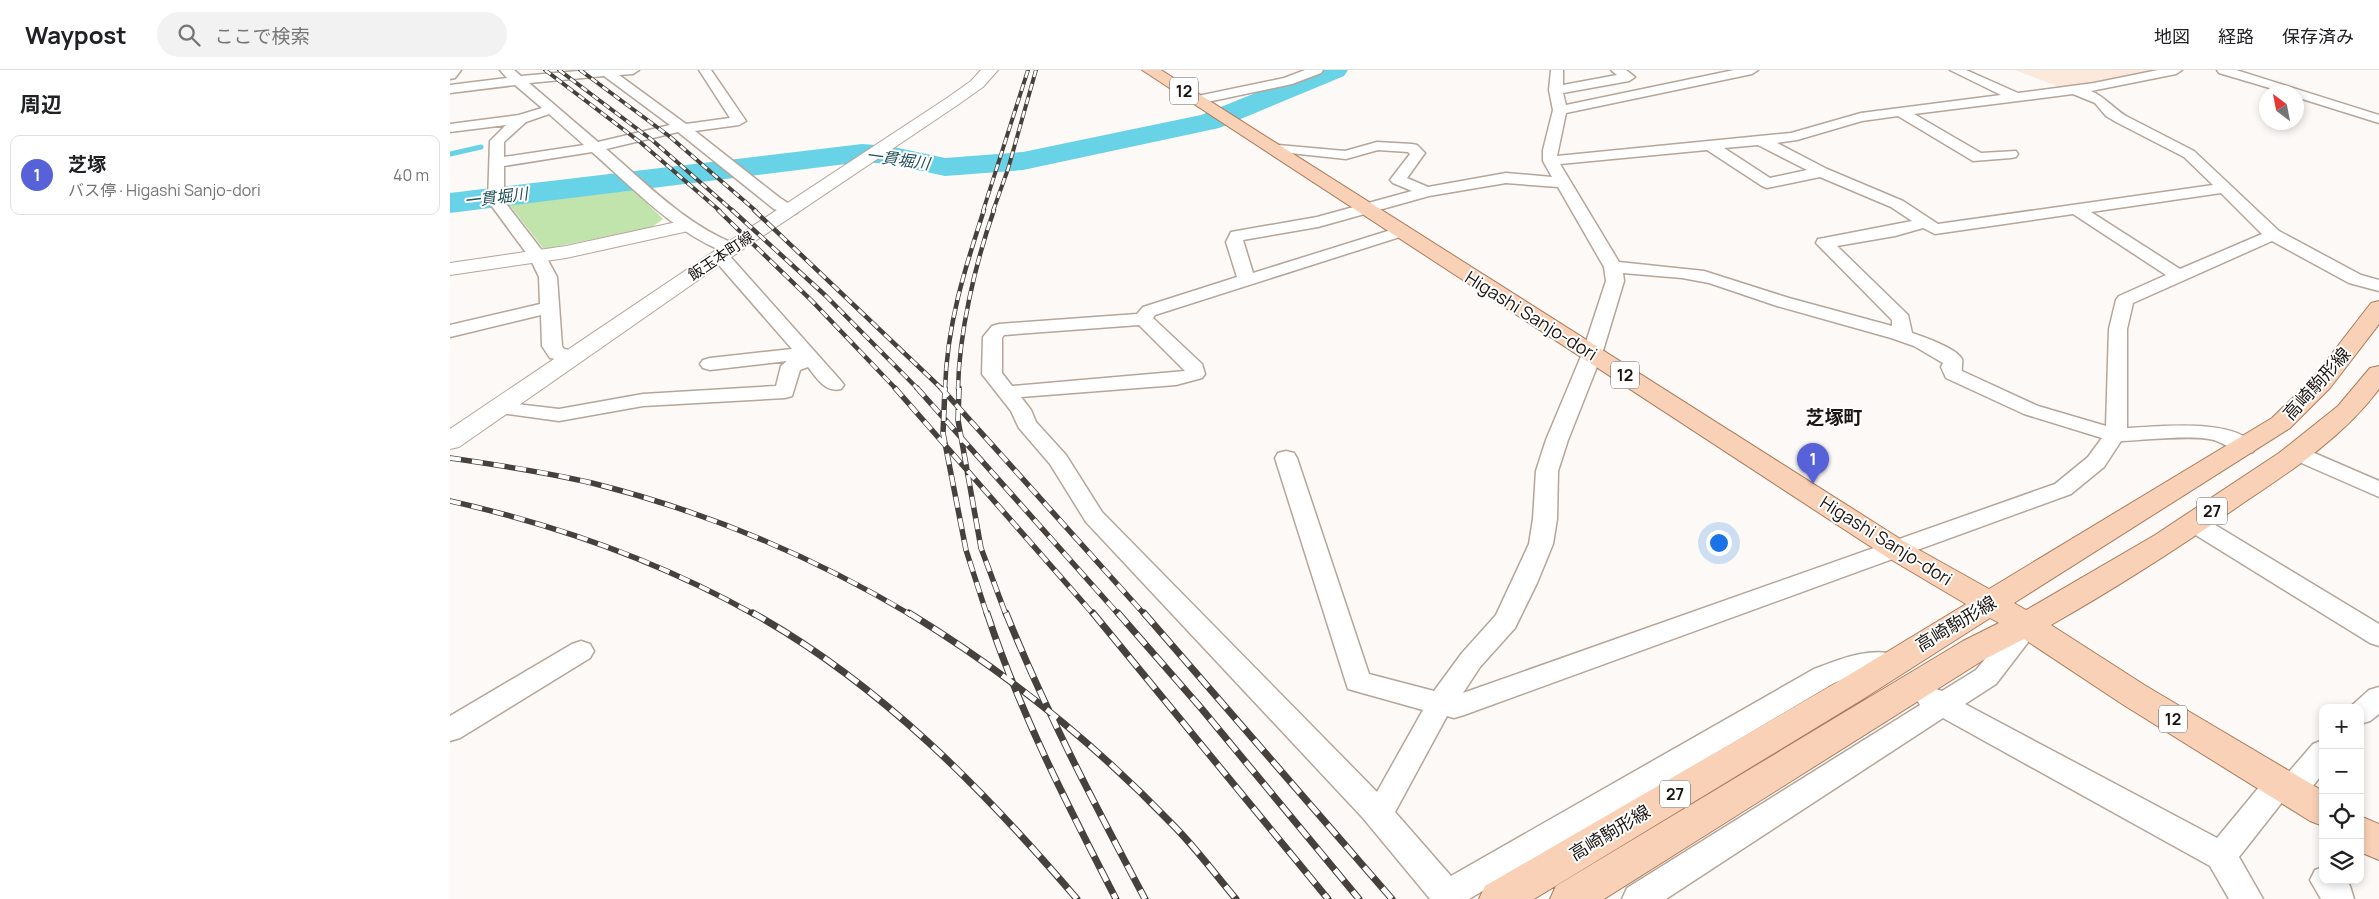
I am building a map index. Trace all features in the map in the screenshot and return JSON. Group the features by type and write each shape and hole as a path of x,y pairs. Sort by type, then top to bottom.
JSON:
{"main road":[{"name":"飯玉本町線","path":"450,441 726,252 960,97 990,70"},
{"name":"Higashi Sanjo-dori","path":"1150,70 1895,549 2027,625 2134,695 2319,808"},
{"path":"450,269 538,257 686,226"},
{"name":"高崎駒形線","path":"1499,899 1851,690 1915,685 1990,603 2281,423 2297,409 2334,369 2379,308"},
{"name":"高崎駒形線","path":"1570,899 1915,685 1974,650 2027,625 2194,523 2298,453 2330,428 2379,373"}],"street":[{"path":"450,75 455,70"},
{"path":"506,70 520,80 686,226 726,252 808,356 834,385"},
{"path":"450,89 604,71 633,70"},
{"path":"495,163 596,147 682,128 739,121 706,70"},
{"path":"1275,70 1293,79"},
{"path":"1198,100 1293,79 1317,70"},
{"path":"1374,810 1387,801 1440,704 1471,660 1506,621 1525,583 1541,544 1545,519 1547,471 1557,440 1592,354 1615,281 1613,267 1550,161 1550,150 1560,110 1556,90 1557,70"},
{"path":"1556,90 1629,77 1617,70"},
{"path":"1560,110 1723,78 1752,70"},
{"path":"1956,70 2017,97"},
{"path":"1550,161 1792,137 1861,117 2076,90 2176,70"},
{"path":"2223,70 2271,85"},
{"path":"604,71 642,96 779,206 791,210"},
{"path":"2076,90 2100,100 2111,113 2189,154 2273,235 2355,279 2379,286"},
{"path":"2304,95 2379,118"},
{"path":"450,128 521,120 552,109"},
{"path":"1901,112 1978,158 2011,154"},
{"path":"521,120 497,141 495,197 538,257 548,277 552,346 557,354 573,356"},
{"path":"1760,140 1822,172 1897,204 1923,223 1935,229 2226,188"},
{"path":"1709,145 1767,183 1822,172"},
{"path":"1271,148 1346,155 1377,146 1412,148 1418,153 1398,180 1427,192"},
{"path":"1247,280 1234,242 1237,236 1318,222 1427,192 1506,178 1563,183"},
{"path":"2077,210 2179,276"},
{"path":"1903,337 1901,319 1824,243 1895,231 1923,223"},
{"path":"1144,318 1149,310 1400,232"},
{"path":"1286,458 1358,682 1454,707 2063,489 2096,462 2115,435 2118,416 2118,329 2125,300 2273,235"},
{"path":"1613,267 1693,274 1726,282 1780,302 1903,337 1945,353 1953,361 1951,367 1953,374 1986,390 2031,410 2115,435 2210,432 2245,447"},
{"path":"450,331 549,308"},
{"path":"1007,392 1176,379 1195,374 1195,368 1144,318 999,330 992,336 992,374 1021,410 1026,424 1058,460 1094,517 1374,810 1448,897 1824,676 1856,663 1915,685 2220,856 2247,899"},
{"path":"710,364 808,356"},
{"path":"500,408 559,415 642,400 785,392 791,366 808,356"},
{"path":"2298,453 2379,490"},
{"path":"2194,523 2379,636"},
{"path":"450,730 581,651"},
{"path":"1638,899 1915,685"},
{"path":"2364,710 2379,698"},
{"path":"2220,856 2285,788 2319,756"},
{"path":"2329,884 2339,897 2338,899"}],"shaded area":[{"path":"2015,70 2161,70 2065,89"}],"green space":[{"path":"629,185 663,219 652,227 549,248 543,248 507,202 510,200"}],"waterway":[{"name":"一貫堀川","path":"450,203 862,153 889,155 945,167 1023,161 1209,122 1335,70"},
{"path":"450,154 481,147"}],"railway":[{"path":"545,70 640,142 720,211"},
{"path":"559,70 652,140 733,211"},
{"path":"580,70 669,136 756,211"},
{"path":"983,211 1028,70"},
{"path":"993,211 1008,169 1036,70"},
{"path":"718,210 812,301 896,389"},
{"path":"732,210 826,296 918,389"},
{"path":"754,210 941,388"},
{"path":"945,389 946,365 953,320 963,277 984,210"},
{"path":"958,389 961,345 969,299 980,253 994,210"},
{"path":"895,388 945,446"},
{"path":"917,388 944,418"},
{"path":"941,388 945,392"},
{"path":"945,388 945,392"},
{"path":"958,407 959,388"},
{"path":"944,418 945,392"},
{"path":"945,392 958,407"},
{"path":"958,407 1145,615"},
{"path":"958,407 958,420 961,438"},
{"path":"944,418 961,438"},
{"path":"944,418 943,433 945,446"},
{"path":"961,438 1119,615"},
{"path":"961,438 967,470"},
{"path":"945,446 967,470"},
{"path":"945,446 966,550 987,615"},
{"path":"450,458 574,479 634,494 675,507 756,537 796,555 835,573 911,615"},
{"path":"967,470 1094,615"},
{"path":"967,470 981,548 1006,615"},
{"path":"450,501 529,521 607,547 682,578 755,615"},
{"path":"753,613 800,641 844,672 927,741 1005,818 1077,899"},
{"path":"909,613 980,659 1012,683"},
{"path":"987,613 1012,683"},
{"path":"1006,613 1050,712"},
{"path":"1093,613 1328,899"},
{"path":"1118,613 1201,708 1359,899"},
{"path":"1144,613 1392,899"},
{"path":"1012,683 1050,712"},
{"path":"1012,683 1046,759 1116,899"},
{"path":"1050,712 1080,737 1142,794 1197,851 1236,899"},
{"path":"1050,712 1145,899"}],"place":[{"name":"芝塚","path":"1813,484"}],"district":[{"name":"芝塚町","path":"1834,417"}]}
